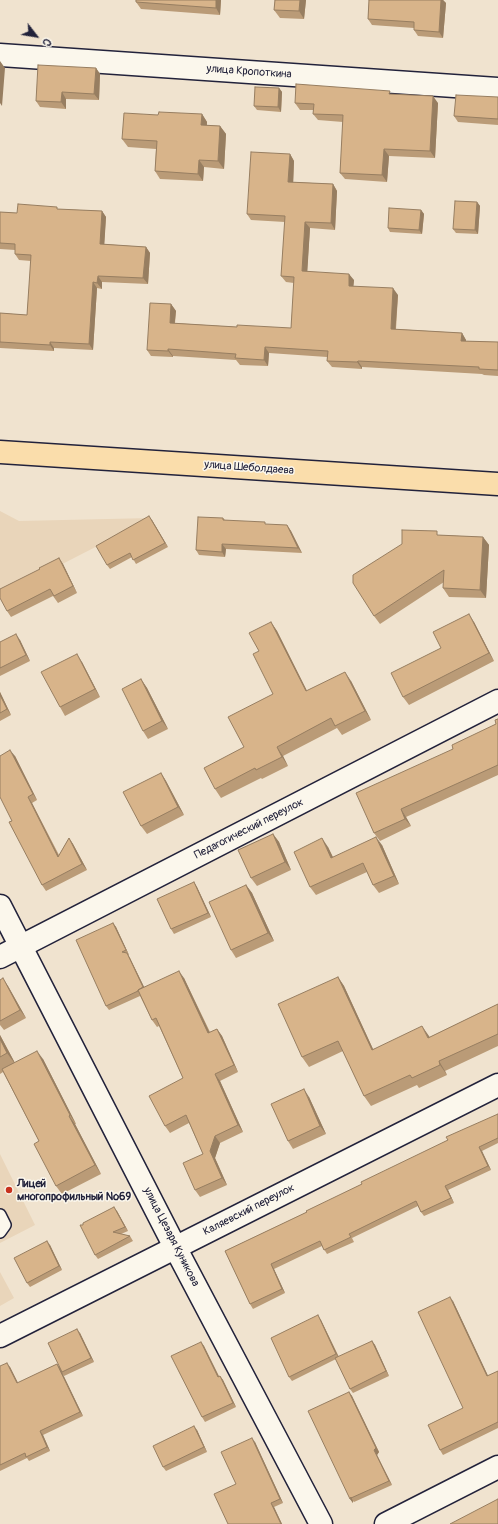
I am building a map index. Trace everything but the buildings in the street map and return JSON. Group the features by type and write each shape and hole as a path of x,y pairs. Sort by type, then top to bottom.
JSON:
{"main road":[{"name":"улица Шеболдаева","path":"0,452 498,484"}],"street":[{"name":"улица Кропоткина","path":"0,55 498,89"},
{"name":"Педагогический переулок","path":"0,957 498,701"},
{"name":"улица Цезаря Куникова","path":"0,906 175,1247 321,1524"},
{"name":"Каляевский переулок","path":"0,1336 498,1085"},
{"path":"386,1524 498,1467"}],"lane":[{"path":"0,1215 5,1225 0,1232"}],"shaded area":[{"path":"0,511 19,521 152,518 0,596"},
{"name":"Лицей многопрофильный №69","path":"0,1154 35,1225 0,1243"},
{"path":"0,1272 14,1298 0,1306"}],"place":[{"name":"Лицей многопрофильный №69","path":"9,1190"}]}
